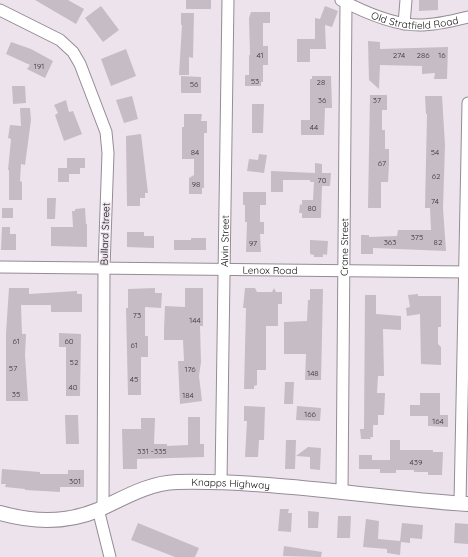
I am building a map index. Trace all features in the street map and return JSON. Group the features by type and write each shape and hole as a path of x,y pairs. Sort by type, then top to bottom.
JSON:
{"street":[{"name":"Alvin Street","path":"221,482 228,0"},
{"path":"404,24 406,0"},
{"name":"Old Stratfield Road","path":"344,1 372,14 404,24 418,25 442,23 468,17"},
{"name":"Crane Street","path":"342,492 344,1"},
{"name":"Bullard Street","path":"0,10 60,40 73,52 80,64 106,132 108,152 104,268 100,508 110,557"},
{"path":"464,504 468,102"},
{"name":"Lenox Road","path":"0,267 466,272"},
{"name":"Knapps Highway","path":"0,513 23,519 46,520 71,518 100,508 149,486 175,482 221,482 464,504"}],"building":[{"path":"35,0 68,0 84,9 76,24"},
{"path":"186,0 211,0 211,9 186,9"},
{"path":"419,0 438,0 438,10 419,11"},
{"path":"101,6 119,30 103,42 85,18"},
{"path":"325,6 338,11 332,27 325,25 326,49 310,49 310,62 297,62 297,39 315,39 315,18 320,19"},
{"path":"251,12 270,12 270,23 263,23 263,46 268,46 268,65 263,65 263,82 261,82 261,86 245,86 245,75 249,75 249,18"},
{"path":"181,13 194,13 193,58 189,57 189,75 179,75 182,25"},
{"path":"368,41 380,42 380,49 448,47 447,79 434,79 435,73 422,74 422,66 380,65 379,89 369,80"},
{"path":"11,42 31,49 53,61 45,78 27,69 30,65 6,54"},
{"path":"126,49 136,76 111,86 101,59"},
{"path":"181,76 201,77 201,93 181,93"},
{"path":"312,76 331,76 332,108 325,108 324,135 301,135 301,120 310,120 310,79 312,79"},
{"path":"12,86 25,86 26,103 13,104"},
{"path":"370,95 387,95 387,110 382,110 382,130 385,130 385,149 389,149 389,164 388,182 381,182 381,208 368,208"},
{"path":"132,96 138,119 124,123 116,100"},
{"path":"425,96 442,96 445,145 443,208 446,251 373,248 373,254 361,254 361,235 369,235 369,237 397,236 398,230 431,230 430,208 425,208 427,114"},
{"path":"66,100 69,112 73,111 82,134 64,141 55,115 58,113 54,105"},
{"path":"252,104 264,104 263,133 252,133"},
{"path":"20,108 30,108 31,120 25,165 21,164 20,181 22,182 22,200 9,200 8,170 11,139 8,138 10,125 21,126"},
{"path":"184,114 202,114 201,121 207,121 207,133 204,133 204,188 202,188 202,194 189,194 189,178 194,175 194,159 182,159 182,127 184,127"},
{"path":"141,134 148,193 145,193 145,198 140,198 140,206 127,206 126,136"},
{"path":"259,154 267,155 264,173 247,171 249,159 258,160"},
{"path":"67,158 85,158 85,168 80,168 80,174 69,174 69,182 58,182 58,168 67,168"},
{"path":"315,163 322,164 322,173 331,173 330,186 322,186 321,218 302,218 302,213 299,213 300,204 302,205 302,200 313,200 314,182 310,182 310,180 283,180 283,192 271,192 271,171 315,173"},
{"path":"243,192 266,192 266,205 260,205 260,222 264,222 264,234 260,234 261,252 246,252 247,222 245,222"},
{"path":"47,198 56,198 55,219 47,219"},
{"path":"2,208 13,208 13,218 2,218"},
{"path":"85,208 87,247 51,246 51,227 73,227 72,211 75,211 75,209"},
{"path":"2,227 10,227 10,234 16,234 16,250 1,250"},
{"path":"127,232 144,232 144,236 154,236 154,248 127,247"},
{"path":"191,238 206,238 206,250 174,250 174,240 191,240"},
{"path":"310,240 328,241 327,255 323,254 323,257 314,257 314,255 310,254"},
{"path":"9,288 29,288 29,294 77,291 77,294 82,294 82,312 51,312 51,305 21,305 22,334 26,334 25,355 28,401 6,401 6,333"},
{"path":"155,288 155,293 162,293 161,308 145,307 145,336 148,336 148,357 141,357 141,395 128,395 126,308 128,308 128,289"},
{"path":"185,288 203,288 203,326 200,326 201,362 199,376 202,401 180,404 178,361 184,361 183,340 164,340 165,306 185,307"},
{"path":"245,288 255,288 257,292 272,292 274,288 276,292 282,292 282,304 278,304 278,326 266,326 266,370 257,370 257,385 254,386 254,389 244,389 246,308 243,308"},
{"path":"310,289 323,289 321,380 305,380 306,354 284,354 284,322 307,321"},
{"path":"418,294 418,296 441,296 441,327 438,327 438,344 441,347 441,365 421,364 420,314 407,316 406,308 410,307 408,295"},
{"path":"365,295 376,295 376,314 401,316 401,330 383,329 384,376 378,376 377,393 385,393 384,415 378,415 378,425 373,425 373,437 370,437 371,439 361,439 360,429 364,429"},
{"path":"59,333 81,334 80,396 66,396 66,347 59,347"},
{"path":"285,382 294,382 293,404 284,404"},
{"path":"420,393 440,393 440,415 448,415 448,427 428,426 428,416 410,416 410,405 420,405"},
{"path":"244,406 265,407 264,440 259,440 258,457 245,457 247,421 244,421"},
{"path":"297,406 321,408 320,421 296,420"},
{"path":"65,415 78,415 79,444 66,444"},
{"path":"188,417 200,417 200,444 204,444 204,457 137,459 137,469 123,469 122,429 141,429 141,418 155,418 154,444 167,444 167,446 188,445"},
{"path":"286,440 296,440 295,469 285,469"},
{"path":"390,440 400,440 400,450 433,450 433,452 443,452 442,475 428,475 428,472 414,472 414,470 396,470 396,473 380,473 380,469 359,469 359,455 372,455 372,460 390,460"},
{"path":"308,447 321,448 320,470 310,469 310,457 296,456"},
{"path":"2,469 40,472 40,474 68,474 68,470 84,470 84,487 60,487 60,492 5,487 6,484 1,484"},
{"path":"280,509 289,509 288,513 292,513 291,532 278,531"},
{"path":"308,511 319,512 318,528 308,528"},
{"path":"338,516 351,516 350,538 337,538"},
{"path":"366,519 379,521 378,539 400,541 402,523 423,525 422,539 410,538 410,543 401,542 400,555 387,553 387,549 363,547"},
{"path":"138,523 199,548 195,557 175,557 131,540"},
{"path":"455,523 468,524 468,544 454,543"},
{"path":"284,546 322,552 321,557 283,556"}]}
